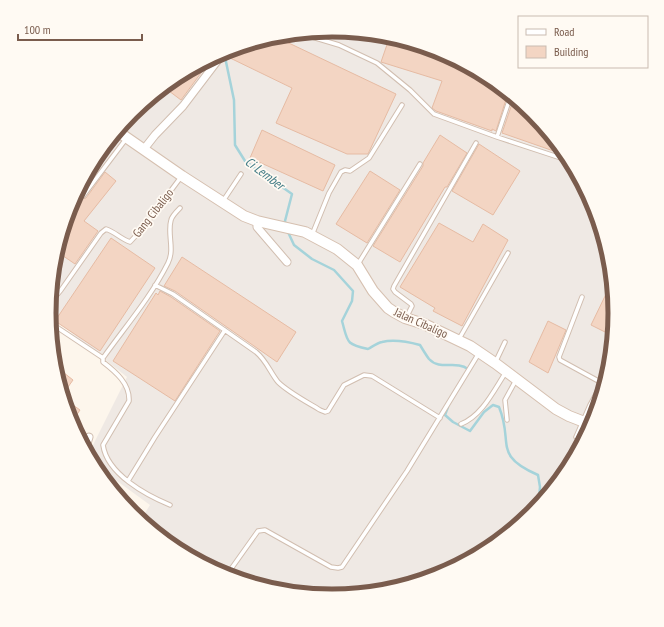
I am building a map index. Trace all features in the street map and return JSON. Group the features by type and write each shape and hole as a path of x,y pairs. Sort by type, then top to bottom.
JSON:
{"main road":[{"name":"Jalan Cibaligo","path":"122,134 182,176 244,216 257,221 305,232 337,249 357,265 373,291 381,301 394,312 458,340 495,363 556,408 586,422"}],"street":[{"path":"144,149 155,134 183,106 216,63"},
{"path":"257,221 257,227 287,262"},
{"path":"87,442 89,437"}],"lane":[{"path":"315,38 339,45 377,63 410,90 434,114 496,137 560,158"},
{"path":"496,137 509,101"},
{"path":"312,235 329,193 340,172 345,170 350,171 369,158 402,105"},
{"path":"83,196 128,138"},
{"path":"406,318 412,306 395,292 393,289 394,286 476,143"},
{"path":"357,265 420,164"},
{"path":"222,202 241,174"},
{"name":"Gang Cibaligo","path":"56,296 101,233 106,229 112,231 126,241 130,242 133,240 182,176"},
{"path":"103,358 155,285 168,262 172,254 170,228 171,219 180,208"},
{"path":"458,340 508,253"},
{"path":"155,285 173,294 262,356 269,370 279,383 325,412 330,410 344,385 364,375 372,376 440,418"},
{"path":"582,297 559,357 560,360 600,382"},
{"path":"56,327 103,358 103,362 120,377 127,388 129,396 128,401 103,445 104,453 117,473 157,500 170,506"},
{"path":"128,481 225,330"},
{"path":"495,363 505,342"},
{"path":"230,570 258,531 261,529 331,567 342,567 407,471 480,353"},
{"path":"461,424 468,421 483,407 506,371"},
{"path":"507,420 505,400 516,379"},
{"path":"589,414 590,404 597,392"},
{"path":"576,437 583,429"}],"shaded area":[{"path":"332,37 368,39 404,46 438,58 470,74 500,94 528,118 540,131 562,160 571,175 580,191 594,225 606,277 608,295 608,332 599,385 594,402 580,436 562,467 540,496 528,509 500,533 470,553 438,569 404,581 368,588 332,590 296,588 278,585 260,581 226,569 194,553 164,533 143,515 150,505 107,473 91,449 127,377 56,321 58,277 70,225 84,191 102,160 136,118 164,94 194,74 226,58 260,46 296,39"}],"building":[{"path":"284,41 396,94 368,154 347,154 276,123 292,88 228,57 260,46"},
{"path":"388,42 404,46 438,58 470,74 506,99 496,131 492,129 492,131 436,111 432,108 442,81 381,62"},
{"path":"204,69 181,100 169,91"},
{"path":"512,104 528,118 556,152 502,133"},
{"path":"262,130 335,165 323,191 250,158"},
{"path":"440,135 467,153 400,262 373,246 423,166 423,163"},
{"path":"479,144 520,171 493,215 452,191"},
{"path":"370,171 400,190 367,243 336,224"},
{"path":"105,172 116,181 84,221 98,231 75,264 62,255 70,225 79,203 82,199 86,198"},
{"path":"439,223 473,242 483,224 508,240 462,326 433,311 435,308 400,287"},
{"path":"111,238 155,268 100,351 56,322"},
{"path":"182,257 296,332 277,362 175,291 164,286"},
{"path":"160,291 220,331 175,401 113,361 156,293 158,295"},
{"path":"608,291 608,333 591,325"},
{"path":"548,321 566,330 548,373 529,362"},
{"path":"62,371 73,380 68,387 65,384"},
{"path":"73,405 80,410 76,416 72,407"}],"waterway":[{"name":"Ci Lember","path":"225,58 234,100 235,145 245,161 292,194 285,221 286,225"},
{"name":"Ci Lember","path":"288,232 294,245 312,259 334,270 353,291 352,301 342,321 347,338 351,343 368,349 378,343 387,341 401,341 416,344 420,345 433,363 463,366 468,369 467,371"},
{"name":"Ci Lember","path":"448,407 445,415 453,422 470,431 484,412 493,405 499,407 503,419 509,454 524,468 538,475 540,487 539,497"}]}
